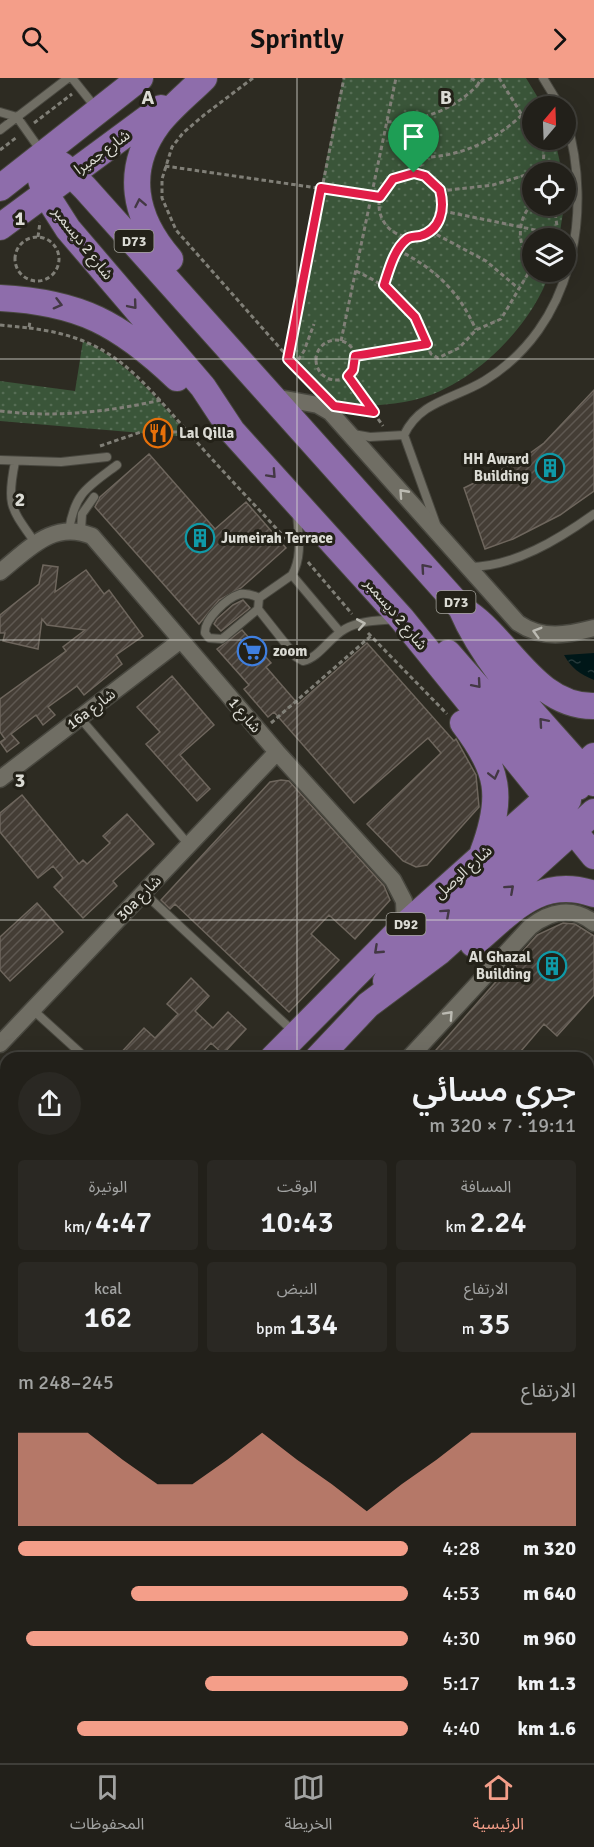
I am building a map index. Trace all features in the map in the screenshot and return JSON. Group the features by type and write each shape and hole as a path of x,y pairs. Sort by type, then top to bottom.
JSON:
{"main road":[{"path":"0,188 140,78"},
{"path":"194,309 191,294 177,267 153,240 145,224 137,190 142,154 150,138 160,122 203,78"},
{"name":"شارع جميرا","path":"0,227 203,78"},
{"name":"D73","path":"43,154 54,159 72,174 461,608 470,628 494,666 563,745 579,805"},
{"name":"شارع 2 ديسمبر","path":"43,154 41,180 45,193 68,229 203,387 232,431 297,500 395,620 579,805"},
{"path":"0,298 59,304 93,316 126,334 154,357 232,431"},
{"path":"461,608 493,634 541,687 558,697 594,706"},
{"path":"395,620 434,641 459,664 579,805"},
{"path":"395,620 410,653 477,741 492,767 496,782 496,809 482,855"},
{"path":"543,762 563,765 567,757 563,745"},
{"name":"شارع الوصل","path":"278,1052 295,1032 405,925 482,855 579,805"},
{"name":"D92","path":"324,1052 368,1005 439,952 579,805"},
{"path":"368,1005 393,997 443,969 538,893 557,888 577,888 594,894"}],"street":[{"path":"274,397 318,405 330,412 511,617 525,628 554,636 594,628"},
{"path":"0,572 36,544 70,531"},
{"name":"شارع 1","path":"70,531 92,536 106,549 277,752 393,880 404,901 405,925"},
{"name":"16a شارع","path":"0,779 181,640"},
{"name":"30a شارع","path":"0,1044 277,752"},
{"path":"415,1052 543,916 558,912 575,913 594,923"}],"lane":[{"path":"0,130 70,78 98,111"},
{"path":"543,78 554,96"},
{"path":"0,112 16,117 27,129 43,154"},
{"path":"349,433 370,437 404,435 419,412 478,384 506,365 540,327 554,305 574,259 582,209 575,150"},
{"path":"404,435 440,534"},
{"path":"0,460 61,462 107,457"},
{"path":"15,462 9,489 10,505 36,544"},
{"path":"70,531 74,505 82,491 117,465"},
{"path":"70,531 94,497"},
{"path":"297,500 299,553 292,575 259,598 258,609 299,660 309,659 340,632 360,623 395,620"},
{"path":"467,567 504,563 556,538 594,514"},
{"path":"292,575 340,632"},
{"path":"258,609 222,639 209,638 205,633 207,621 233,597 246,594 259,598"},
{"path":"80,718 189,845"},
{"path":"144,893 295,1032"},
{"path":"33,1010 79,1052"}],"path":[{"path":"253,78 183,133 172,147 165,166 162,198 167,215 176,230 321,394"},
{"path":"288,359 344,78"},
{"path":"341,341 396,78"},
{"path":"471,78 480,84"},
{"path":"387,122 422,119 453,105 480,84 484,78"},
{"path":"416,158 441,158 464,152 505,131 522,115 499,78"},
{"path":"0,150 80,88"},
{"path":"384,285 398,250 409,237 430,231 438,222 443,211 440,190 425,176 416,158 416,142 422,119"},
{"path":"165,166 380,197"},
{"path":"409,237 389,228 382,219 380,197 393,179 403,174 425,176"},
{"path":"440,190 492,185 522,176"},
{"path":"443,211 520,228"},
{"path":"522,248 520,228 524,216"},
{"path":"38,237 40,220"},
{"path":"430,231 486,261 518,288"},
{"path":"38,237 50,241 59,257 53,274 36,281 20,273 15,255 21,244 38,237"},
{"path":"398,250 419,261 446,282 467,308 476,330"},
{"path":"356,270 384,285 411,311 433,357 441,357 459,348 476,330 501,319 512,305 522,282"},
{"path":"294,366 304,351 314,324"},
{"path":"29,328 69,335 105,351 136,373 371,636 451,718"},
{"path":"341,341 348,344 355,356 353,370 348,376 334,380 327,378 317,367 317,353 327,342 341,341"},
{"path":"355,356 427,344"},
{"path":"348,376 391,437"},
{"path":"0,411 70,414 119,409 161,400"},
{"path":"342,409 374,412"},
{"path":"107,457 99,444 141,432 187,432"},
{"path":"260,732 371,636 395,620"}],"green space":[{"path":"343,78 526,78 537,96 522,96 522,150 557,150 560,162 522,162 522,216 562,216 561,228 522,228 522,282 546,282 529,313 514,333 478,368 457,382 436,393 385,405 336,407 287,354"},
{"path":"83,341 128,371 154,395 189,437 0,421 0,381 75,391"}],"water":[{"path":"594,653 594,680 576,670 564,655"}],"building":[{"name":"HH Award Building","path":"594,390 594,491 560,515 513,539 485,549 464,488 519,461 544,443"},
{"name":"Jumeirah Terrace","path":"149,454 215,529 246,502 286,548 241,588 219,600 199,624 95,507 100,497"},
{"path":"43,565 58,567 55,592 86,570 104,594 109,590 143,636 116,655 122,664 84,695 77,686 48,707 55,715 43,725 36,715 11,734 19,743 7,752 0,742 5,739 0,732 0,699 66,651 63,647 85,630 47,625 42,619 38,649 3,641 5,633 0,633 0,615 39,584"},
{"path":"243,600 250,608 221,631 214,624 217,619 233,605"},
{"path":"242,630 271,663 266,667 298,704 367,643 454,741 456,739 476,775 479,807 427,865 416,867 403,861 367,824 441,753 428,738 354,803 274,712 268,717 244,689 249,685 217,649"},
{"path":"172,676 214,725 180,755 210,789 197,801 146,744 160,732 137,707"},
{"path":"289,781 384,886 390,900 355,939 329,915 311,934 339,960 289,1012 175,904 170,909 161,900 270,782"},
{"path":"22,795 79,864 83,860 87,864 110,843 103,836 127,814 154,844 113,881 117,886 83,918 54,887 63,878 53,866 38,878 0,832 0,813"},
{"path":"37,903 63,932 10,981 0,970 0,937"},
{"name":"Al Ghazal Building","path":"563,923 575,924 594,936 594,995 557,1036 544,1024 520,1052 434,1052 537,935"},
{"path":"191,978 209,996 195,1011 213,1028 228,1012 246,1029 225,1052 221,1052 211,1043 203,1052 122,1052 144,1028 155,1038 178,1014 167,1004"}],"place":[{"name":"Lal Qilla","path":"158,433"},
{"name":"HH Award Building","path":"550,468"},
{"name":"Jumeirah Terrace","path":"200,538"},
{"name":"zoom","path":"252,651"},
{"name":"Al Ghazal Building","path":"552,966"}],"route":[{"path":"414,173 425,176 440,190 443,211 438,222 430,231 420,236 409,237 403,243 393,260 384,285 396,294 415,317 427,344 355,356 353,370 348,376 374,412 338,408 327,401 288,359 321,188 380,197 385,187 393,179 403,174 414,173"}]}
